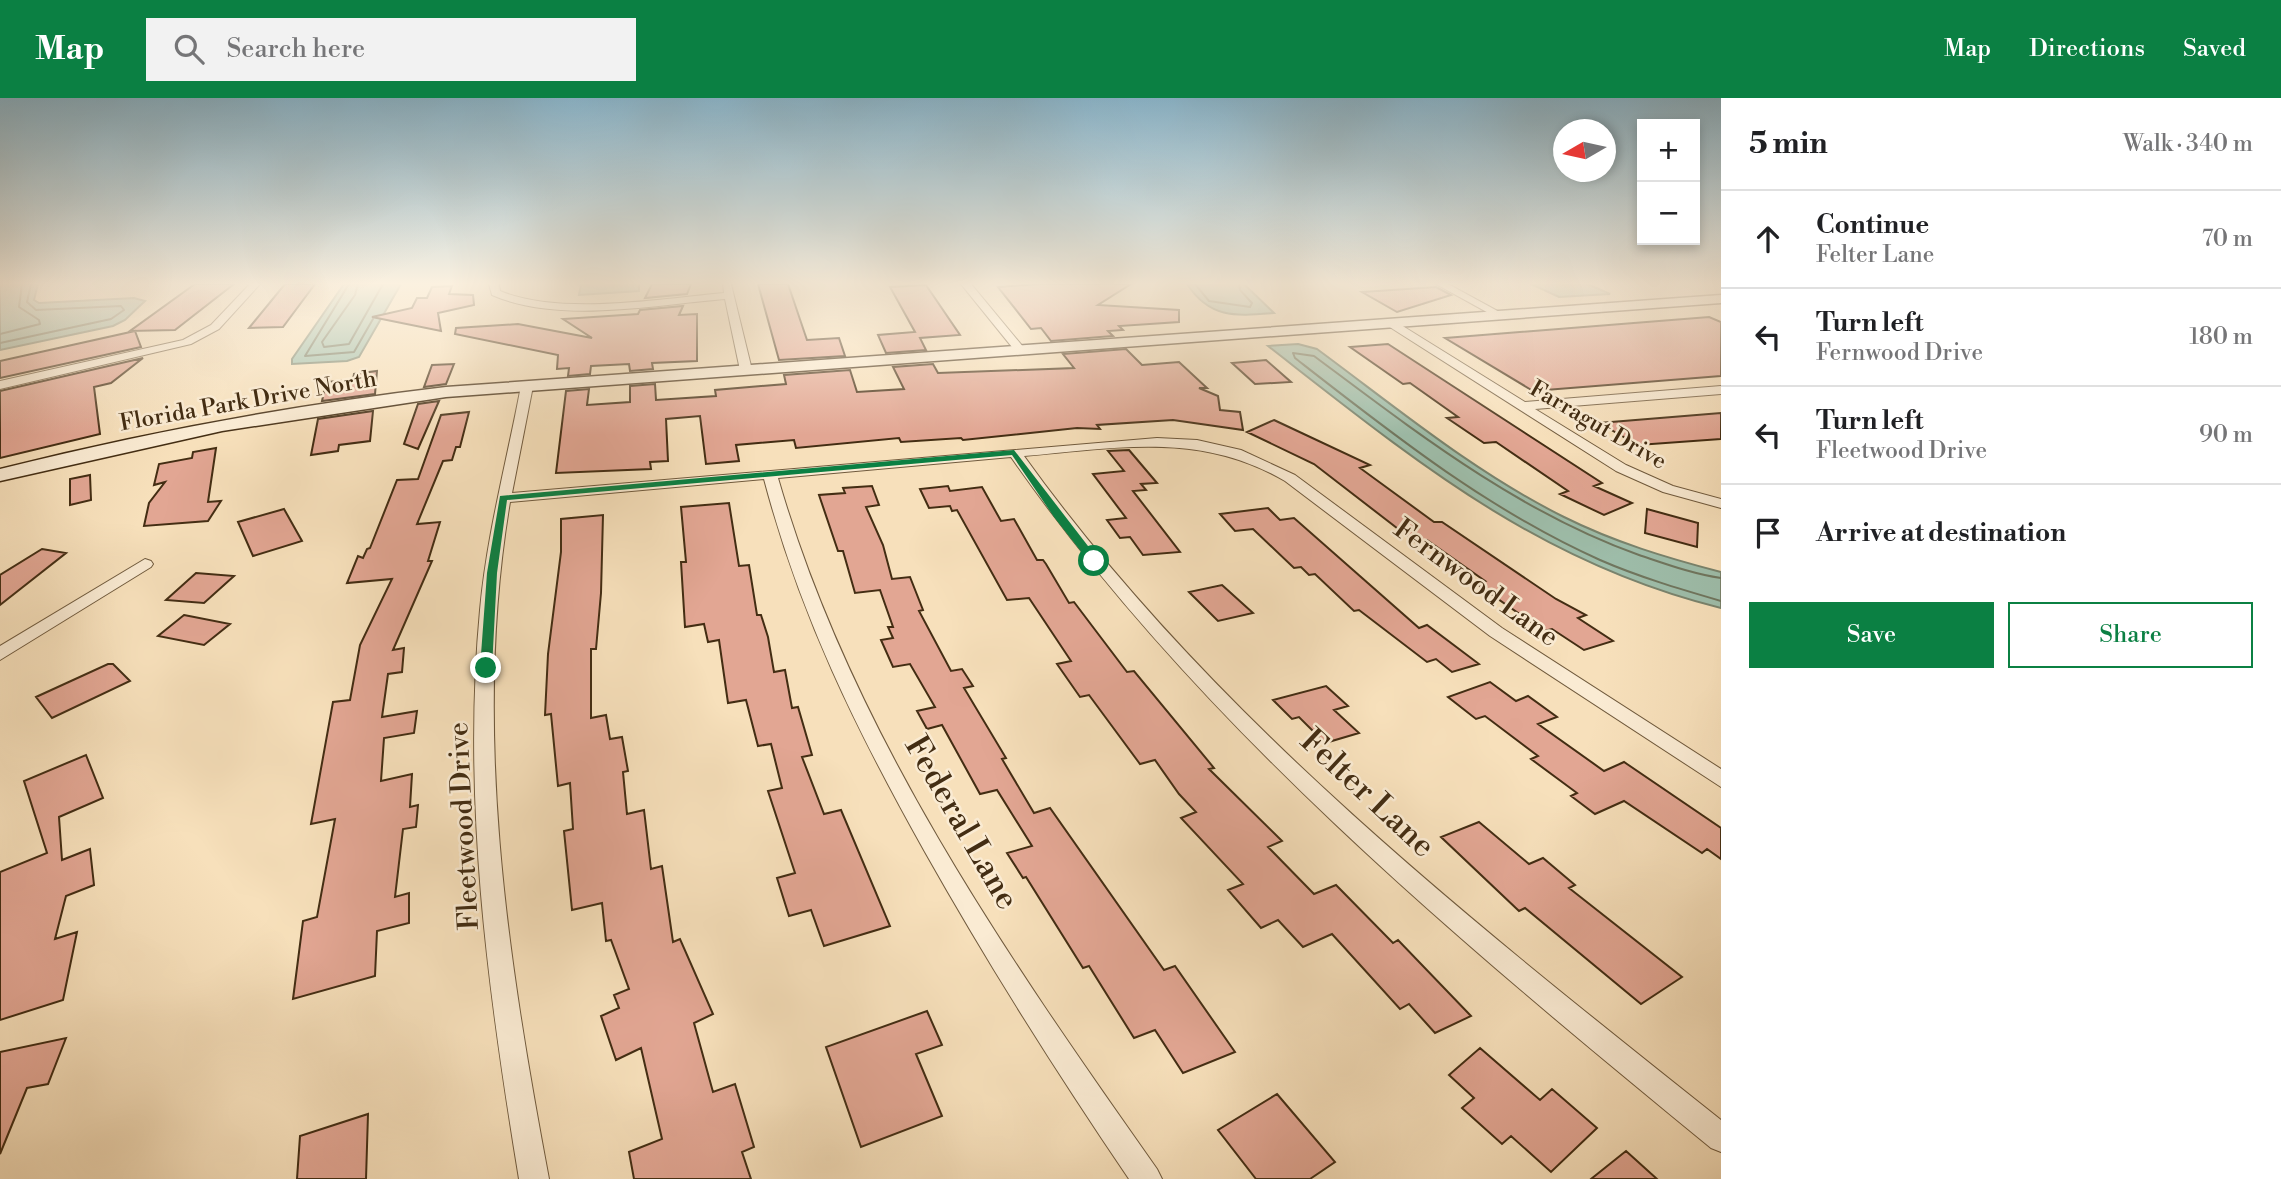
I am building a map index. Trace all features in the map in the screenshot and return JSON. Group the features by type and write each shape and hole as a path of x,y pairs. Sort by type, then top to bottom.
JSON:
{"street":[{"path":"0,385 155,351 202,334"},
{"path":"739,334 747,370"},
{"path":"1008,334 1020,350"},
{"name":"Florida Park Drive North","path":"0,475 138,442 303,411 411,396 1233,334"},
{"name":"Farragut Drive","path":"1407,334 1635,475 1721,504"},
{"name":"Fleetwood Drive","path":"527,386 503,498 488,614 488,794 501,965 534,1179"},
{"path":"1523,407 1721,390"},
{"name":"Fernwood Lane","path":"503,498 1151,441 1195,444 1242,455 1279,471 1504,638 1721,779"},
{"name":"Felter Lane","path":"1014,452 1057,515 1094,561 1248,725 1437,900 1721,1138"},
{"name":"Federal Lane","path":"770,474 810,603 854,700 894,776 1023,994 1147,1179"},
{"path":"0,654 145,564"}],"water":[{"path":"0,334 73,334 0,350"},
{"path":"309,334 372,334 359,357 347,361 292,364 292,359"},
{"path":"1298,344 1317,349 1437,439 1531,500 1621,542 1721,572 1721,608 1655,588 1593,564 1535,535 1480,502 1374,428 1268,346"}],"building":[{"path":"119,334 136,334 141,347 0,378 0,361"},
{"path":"457,334 573,334 592,338 587,334 697,334 697,361 652,363 653,369 630,371 629,364 591,366 590,374 568,376 569,368 557,369 558,355"},
{"path":"772,334 805,334 807,340 839,338 845,356 779,360"},
{"path":"1046,334 1113,336 1051,341"},
{"path":"1490,334 1721,334 1721,376 1533,391 1445,338"},
{"path":"878,335 960,335 920,338 926,350 886,353"},
{"path":"1388,344 1602,483 1594,486 1632,503 1604,515 1560,494 1568,491 1496,442 1484,443 1447,418 1458,417 1410,383 1403,384 1350,347"},
{"path":"1126,349 1142,365 1179,362 1207,388 1199,388 1218,396 1220,410 1240,412 1243,430 1173,420 1097,425 1100,429 1077,428 963,440 901,442 899,438 796,448 794,440 736,445 739,461 706,464 700,416 666,419 668,461 650,462 651,469 556,473 566,391 589,389 587,405 630,402 630,386 655,384 656,400 716,396 715,390 786,384 784,375 850,370 857,392 904,389 893,367 933,364 938,373 1074,368 1063,354"},
{"path":"143,358 111,383 94,387 100,434 0,458 0,391"},
{"path":"1266,360 1291,382 1255,384 1232,363"},
{"path":"454,364 446,384 424,387 432,365"},
{"path":"377,371 375,394 322,401 326,382 353,380 354,374"},
{"path":"439,401 418,449 404,444 418,404"},
{"path":"373,411 370,441 339,445 338,451 311,455 318,419"},
{"path":"469,412 460,447 456,447 452,460 443,461 417,524 440,522 428,561 432,561 393,650 404,648 402,672 388,674 382,717 417,711 414,733 384,738 381,781 412,774 410,807 418,805 416,827 403,829 395,897 409,893 409,923 377,931 375,976 293,999 303,921 317,917 335,819 311,824 333,702 350,700 360,645 392,579 347,583 358,556 363,558 370,548 397,480 418,479 441,415"},
{"path":"1721,413 1721,439 1638,445 1599,423"},
{"path":"1274,420 1370,465 1360,468 1434,522 1442,522 1556,599 1586,615 1578,618 1613,641 1584,650 1552,629 1544,631 1475,583 1485,581 1427,540 1415,542 1314,464 1247,432"},
{"path":"216,448 208,502 221,501 208,521 144,526 149,503 165,482 154,485 159,464 192,458 193,452"},
{"path":"1129,450 1157,483 1141,484 1146,490 1133,491 1180,552 1143,555 1130,537 1120,538 1107,520 1126,518 1093,474 1124,471 1108,451"},
{"path":"90,475 91,500 70,505 70,479"},
{"path":"872,486 879,505 866,507 883,545 892,579 910,577 923,610 919,611 951,671 962,669 973,686 964,688 1006,758 1002,759 1034,813 1050,808 1164,970 1175,966 1235,1052 1183,1073 1155,1030 1134,1038 1089,966 1083,968 1026,877 1023,878 1007,853 1032,846 997,790 980,794 942,725 927,729 917,711 935,707 910,664 893,667 881,640 893,638 888,627 893,627 880,590 855,593 843,551 838,551 819,495 845,493 843,488"},
{"path":"948,486 950,491 982,487 1001,521 1014,519 1037,560 1043,560 1046,564 1069,603 1074,602 1127,672 1134,671 1214,768 1209,769 1282,841 1268,847 1314,894 1336,885 1393,943 1398,940 1471,1016 1435,1033 1409,1004 1400,1009 1332,934 1303,947 1278,920 1261,928 1228,890 1243,884 1181,818 1196,812 1179,794 1155,760 1140,764 1089,695 1080,697 1057,664 1071,661 1029,598 1007,600 957,510 952,511 950,506 929,508 920,489"},
{"path":"729,503 739,566 749,565 757,615 761,615 768,637 774,672 785,670 792,708 798,707 812,755 802,757 824,814 841,810 890,926 824,946 811,910 789,916 777,878 795,873 768,791 782,788 771,744 758,746 746,700 728,703 719,640 708,642 704,624 685,627 681,562 686,562 681,507"},
{"path":"1268,508 1280,520 1294,518 1419,628 1427,625 1479,664 1452,672 1436,659 1427,662 1359,610 1354,611 1315,574 1309,575 1301,567 1294,568 1253,529 1235,531 1220,514"},
{"path":"284,509 302,541 253,556 238,522"},
{"path":"1647,509 1698,523 1697,547 1645,533"},
{"path":"603,515 596,649 591,649 591,718 606,715 610,739 622,737 628,771 623,772 627,814 644,810 651,869 662,866 673,942 680,939 713,1014 694,1023 713,1092 735,1084 754,1147 742,1152 751,1179 634,1179 629,1152 662,1139 641,1048 616,1060 601,1016 619,1008 614,995 629,989 611,940 606,941 602,903 572,910 564,831 573,829 570,783 558,786 551,714 545,715 548,654 561,552 561,519"},
{"path":"42,549 66,553 0,605 0,575"},
{"path":"196,573 234,576 204,603 166,600"},
{"path":"1222,585 1253,613 1218,621 1189,592"},
{"path":"184,615 230,624 204,645 158,636"},
{"path":"113,664 130,681 52,718 36,697"},
{"path":"1490,682 1516,701 1528,696 1557,717 1538,724 1604,771 1624,762 1721,828 1721,859 1707,849 1702,853 1624,801 1595,814 1571,796 1577,793 1531,759 1538,756 1485,716 1476,719 1448,697"},
{"path":"1326,686 1348,706 1334,710 1359,733 1325,743 1299,717 1292,719 1273,700"},
{"path":"86,755 103,798 59,817 62,860 90,849 94,885 66,896 55,939 77,932 63,1000 0,1020 0,872 47,853 24,781"},
{"path":"1479,822 1529,864 1543,858 1575,885 1569,888 1682,977 1641,1004 1525,908 1519,911 1441,837"},
{"path":"927,1011 942,1045 916,1054 942,1116 861,1147 826,1047"},
{"path":"66,1038 48,1084 27,1088 0,1154 0,1052"},
{"path":"1480,1048 1540,1100 1552,1089 1597,1128 1551,1172 1511,1136 1502,1144 1462,1108 1474,1098 1449,1075"},
{"path":"1277,1094 1335,1162 1310,1179 1256,1179 1218,1130"},
{"path":"368,1114 366,1179 297,1179 300,1136"},
{"path":"1626,1151 1657,1179 1591,1179"}],"route":[{"path":"486,668 492,573 503,498 1014,452 1057,515 1094,561"}]}
